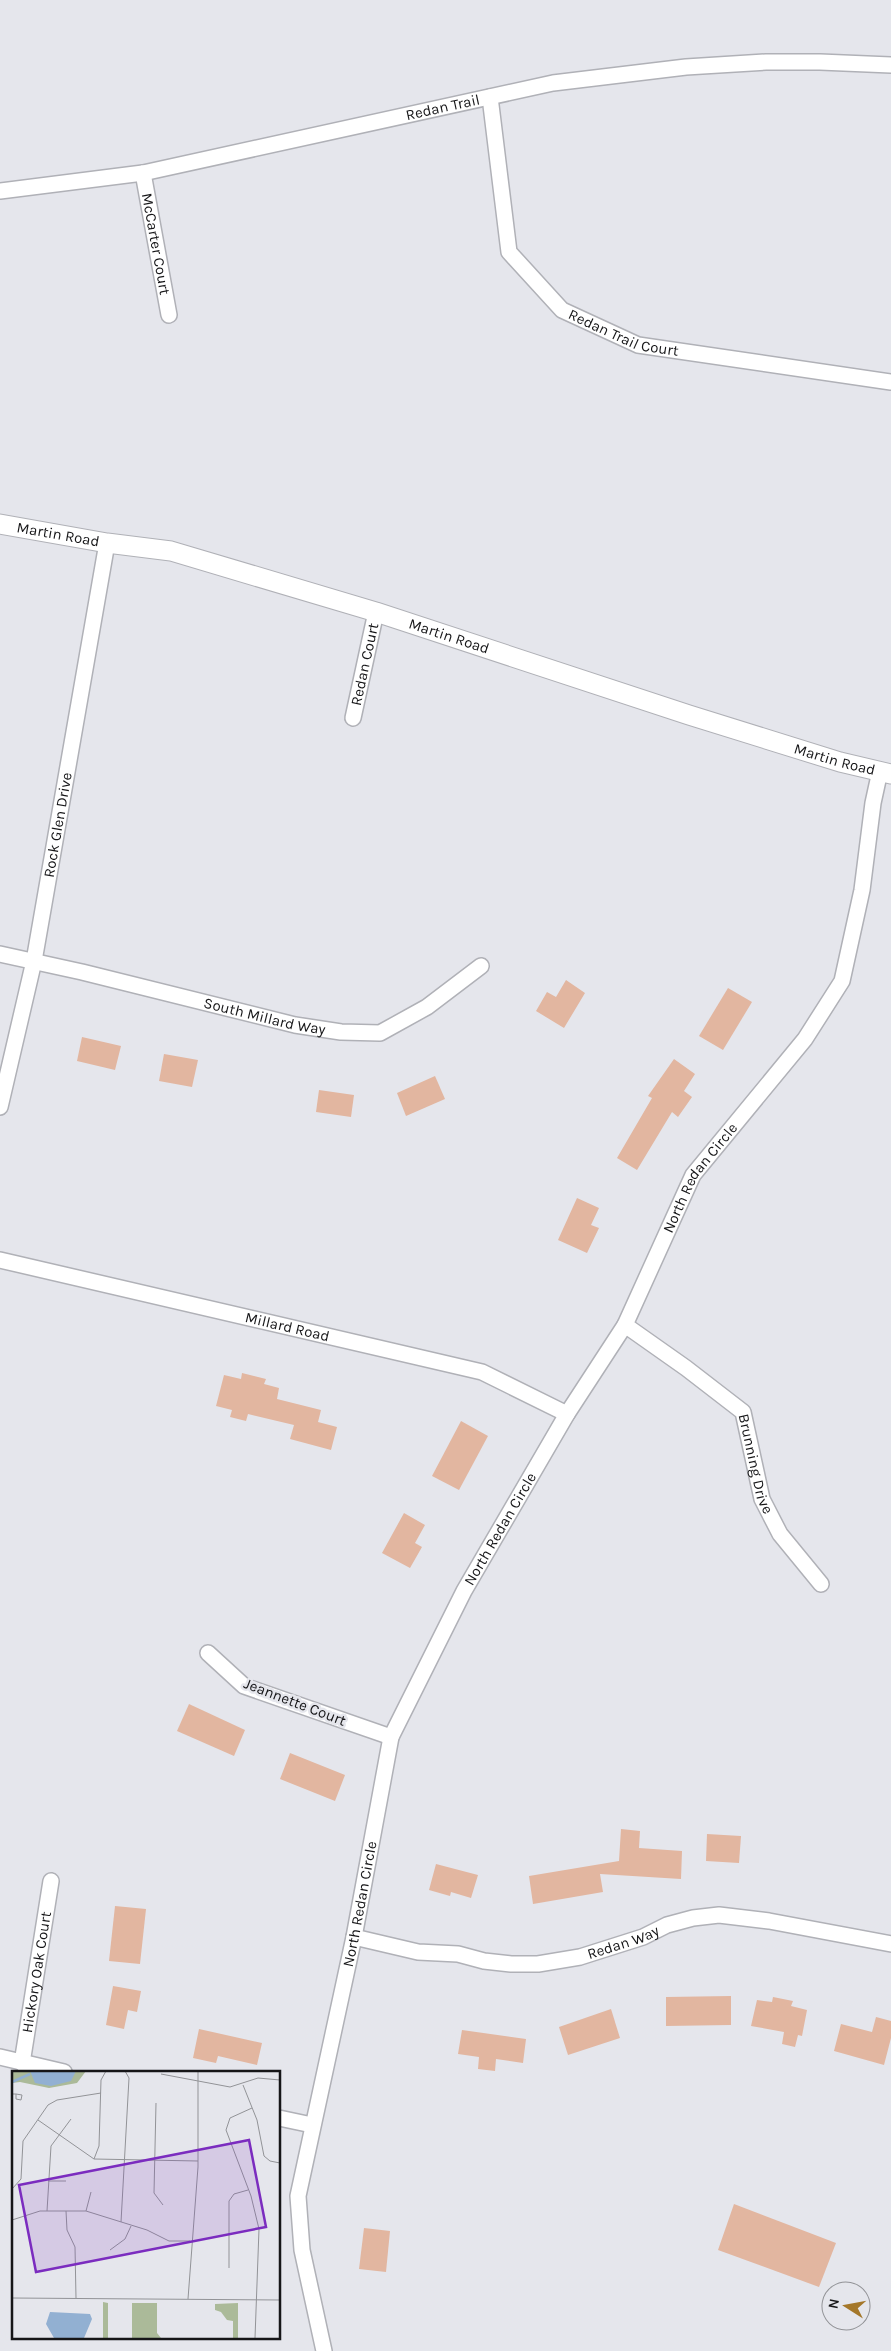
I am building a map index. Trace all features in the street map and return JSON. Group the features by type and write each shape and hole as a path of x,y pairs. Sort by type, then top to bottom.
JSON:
{"street":[{"name":"Redan Trail","path":"0,191 143,173 553,83 686,67 775,62 891,66"},
{"name":"Redan Trail Court","path":"490,96 509,252 562,310 638,345 891,382"},
{"name":"McCarter Court","path":"143,173 169,315"},
{"name":"Martin Road","path":"0,524 107,543 171,551 376,612 689,716 840,762 886,773"},
{"name":"Rock Glen Drive","path":"0,1107 34,961 107,543"},
{"name":"Redan Court","path":"352,718 376,612"},
{"name":"North Redan Circle","path":"324,2351 302,2250 298,2196 354,1937 391,1737 464,1591 567,1414 625,1325 693,1175 805,1038 842,981 862,890 873,803 886,773"},
{"name":"South Millard Way","path":"0,954 295,1025 341,1032 380,1032 427,1007 481,966"},
{"name":"Millard Road","path":"0,1260 482,1372 567,1414"},
{"name":"Brunning Drive","path":"625,1325 686,1368 743,1412 762,1499 780,1534 821,1584"},
{"name":"Jeannette Court","path":"208,1653 244,1686 391,1737"},
{"name":"Hickory Oak Court","path":"22,2063 51,1881"},
{"name":"Redan Way","path":"354,1937 418,1952 458,1954 484,1961 511,1964 538,1964 580,1957 643,1937 667,1925 719,1914 769,1921 891,1944"},
{"path":"0,2057 59,2071"},
{"path":"280,2118 312,2126"}],"building":[{"path":"566,980 585,993 564,1028 536,1011 547,992 556,997"},
{"path":"728,988 752,1002 723,1050 699,1036"},
{"path":"82,1037 121,1046 115,1070 77,1061"},
{"path":"164,1054 198,1060 192,1087 159,1081"},
{"path":"674,1059 695,1074 684,1091 692,1097 678,1117 672,1112 637,1170 617,1158 652,1098 648,1096"},
{"path":"435,1076 445,1099 406,1116 397,1093"},
{"path":"319,1090 354,1095 351,1117 316,1112"},
{"path":"577,1198 599,1208 591,1225 599,1228 587,1253 558,1240"},
{"path":"242,1373 266,1379 264,1384 279,1388 277,1399 321,1410 318,1422 337,1427 331,1450 290,1439 294,1425 248,1414 246,1421 230,1417 232,1410 216,1406 224,1375 241,1379"},
{"path":"461,1421 488,1436 459,1490 432,1476"},
{"path":"404,1513 425,1525 415,1543 422,1547 410,1568 382,1553"},
{"path":"189,1704 245,1730 234,1756 177,1731"},
{"path":"290,1753 345,1775 335,1801 280,1779"},
{"path":"621,1829 640,1831 639,1848 682,1851 681,1879 600,1874 603,1892 533,1904 529,1876 619,1861"},
{"path":"707,1834 741,1836 739,1863 706,1861"},
{"path":"436,1864 478,1875 471,1898 451,1892 450,1896 429,1890"},
{"path":"115,1906 146,1909 140,1964 109,1961"},
{"path":"113,1986 141,1991 137,2012 128,2010 124,2029 106,2025"},
{"path":"731,1996 731,2025 666,2026 666,1997"},
{"path":"773,1997 793,2001 791,2006 807,2010 802,2036 798,2035 795,2047 782,2044 784,2032 751,2026 757,2000 772,2002"},
{"path":"611,2009 620,2038 568,2055 559,2027"},
{"path":"876,2017 891,2021 891,2038 884,2065 834,2051 841,2024 872,2032"},
{"path":"199,2029 262,2043 257,2065 218,2056 216,2063 193,2058"},
{"path":"462,2030 526,2039 523,2063 496,2059 495,2071 478,2069 479,2057 458,2054"},
{"path":"734,2204 836,2243 819,2287 718,2250"},
{"path":"364,2228 390,2231 386,2272 359,2269"}]}
